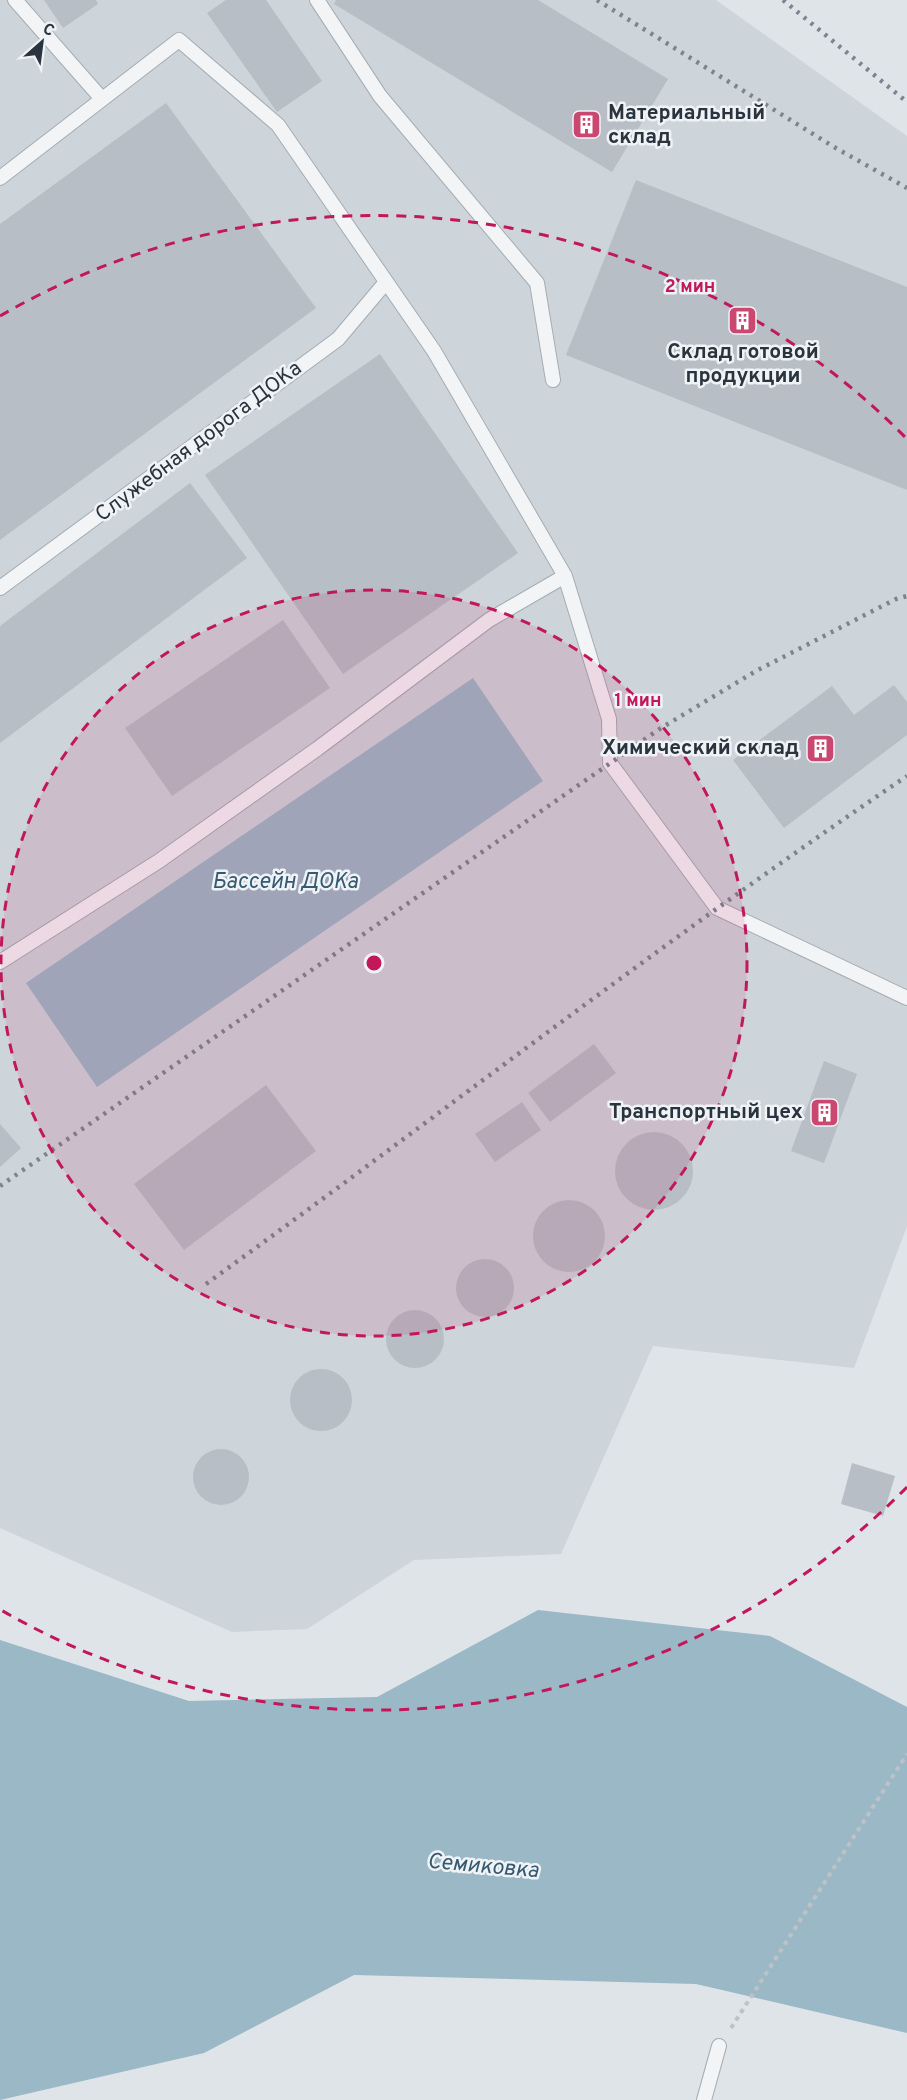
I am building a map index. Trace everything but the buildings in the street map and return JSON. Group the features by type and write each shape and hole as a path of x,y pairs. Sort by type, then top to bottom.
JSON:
{"lane":[{"path":"15,0 102,99"},
{"path":"316,0 380,96 537,283 553,380"},
{"path":"0,178 179,40 279,125 434,351 566,576 609,719 610,763 717,908 907,998"},
{"name":"Служебная дорога ДОКа","path":"0,588 338,339 386,282"},
{"path":"0,962 159,861 317,749 489,620 566,576"},
{"path":"704,2100 719,2046"}],"path":[{"path":"719,2046 907,1754"}],"shaded area":[{"path":"0,0 716,0 907,136 907,1226 854,1368 653,1346 561,1554 414,1560 307,1629 232,1632 0,1528"}],"water":[{"name":"Бассейн ДОКа","path":"473,678 543,781 97,1087 26,983"},
{"name":"Семиковка","path":"538,1610 770,1636 907,1707 907,2033 696,1984 354,1975 204,2053 0,2100 0,1640 189,1701 377,1697"}],"railway":[{"path":"597,0 834,147 907,188"},
{"path":"783,0 907,102"},
{"path":"0,1186 661,728 756,671 896,599 907,596"},
{"path":"206,1284 642,963 907,776"}],"place":[{"name":"Материальный склад","path":"587,125"},
{"name":"Склад готовой продукции","path":"743,321"},
{"name":"Химический склад","path":"820,748"},
{"name":"Транспортный цех","path":"824,1112"}]}
